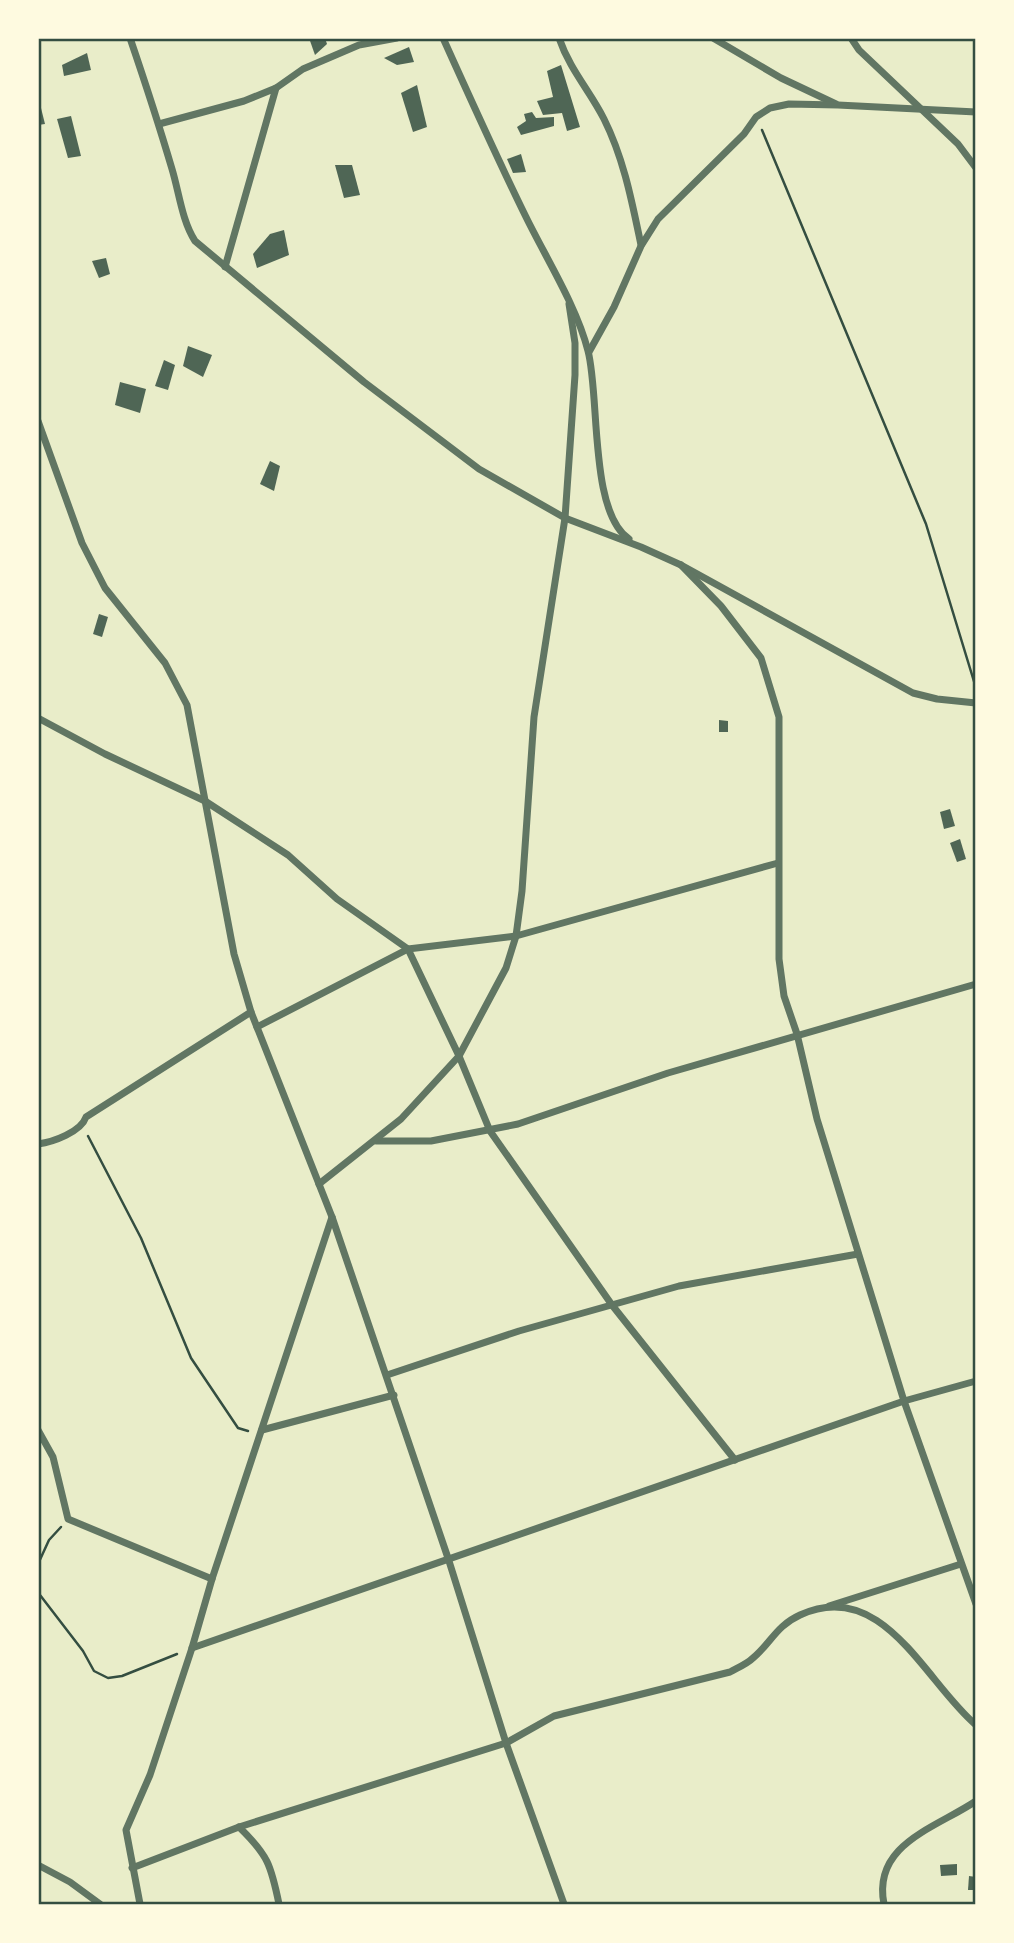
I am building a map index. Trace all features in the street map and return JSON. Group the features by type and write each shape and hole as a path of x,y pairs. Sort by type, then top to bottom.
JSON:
{"street":[{"path":"130,38 159,124 187,230 195,241 225,267 364,382 479,469 565,518 681,565 913,693 937,699 975,703"},
{"path":"159,124 244,101 276,88 303,69 359,46 397,38"},
{"path":"443,38 513,191 569,304 589,352 601,471 609,511 625,537 641,547"},
{"path":"559,38 566,59 604,119 622,164 641,246"},
{"path":"713,38 781,78 838,105"},
{"path":"851,38 859,50 958,144 975,169"},
{"path":"225,267 276,88"},
{"path":"589,352 614,307 641,246 658,219 744,134 756,117 770,108 789,104 838,105 975,113"},
{"path":"319,1184 401,1119 459,1056 506,968 516,936 522,891 534,717 565,518 575,375 575,343 569,304"},
{"path":"38,421 82,543 105,588 165,663 187,705 234,954 251,1012 332,1217 449,1561 506,1743 564,1905"},
{"path":"681,565 721,606 761,659 779,717 779,959 784,996 797,1034 817,1119 904,1401 975,1604"},
{"path":"38,718 105,754 205,801 288,855 338,899 408,949 459,1056 490,1131 612,1305 735,1460"},
{"path":"257,1027 408,949 516,936 778,863"},
{"path":"375,1141 431,1142 518,1124 668,1073 975,984"},
{"path":"38,1144 51,1142 84,1123 86,1117 251,1012"},
{"path":"140,1905 126,1830 150,1775 332,1217"},
{"path":"387,1375 519,1331 679,1286 858,1254"},
{"path":"192,1648 904,1401 975,1381"},
{"path":"262,1430 394,1395"},
{"path":"38,1430 53,1457 68,1519 212,1579"},
{"path":"132,1868 239,1827 506,1743 554,1716 730,1672 753,1658 784,1624 802,1615 961,1564"},
{"path":"825,1608 848,1609 876,1618 909,1649 975,1725"},
{"path":"884,1905 881,1891 884,1874 901,1847 915,1835 975,1801"},
{"path":"239,1827 261,1849 273,1874 279,1905"},
{"path":"38,1865 70,1882 100,1905"}],"path":[{"path":"756,117 926,524 975,688"},
{"path":"84,1123 84,1129 141,1237 191,1359 238,1428 262,1430"},
{"path":"38,1564 49,1540 68,1519"},
{"path":"38,1588 40,1595 83,1651 94,1671 108,1678 122,1676 192,1648"}],"building":[{"path":"309,38 325,38 327,44 315,55"},
{"path":"409,47 414,62 397,65 384,58"},
{"path":"87,53 91,70 64,76 62,65"},
{"path":"561,65 580,127 567,131 562,113 543,115 537,101 553,97 547,71"},
{"path":"417,85 427,127 413,132 401,93"},
{"path":"38,101 45,124 38,125"},
{"path":"532,112 536,118 554,117 554,126 521,135 517,127 526,121 524,114"},
{"path":"71,116 81,156 68,158 57,119"},
{"path":"521,154 526,172 513,173 507,159"},
{"path":"335,165 352,165 360,195 344,198"},
{"path":"284,230 289,255 257,268 253,254 270,234"},
{"path":"106,258 110,274 99,278 92,261"},
{"path":"188,346 212,355 203,377 183,366"},
{"path":"164,360 175,365 168,390 155,386"},
{"path":"120,382 146,389 140,413 115,405"},
{"path":"270,461 280,466 274,491 260,484"},
{"path":"99,614 108,617 102,637 93,634"},
{"path":"719,720 728,721 728,732 719,732"},
{"path":"950,809 955,826 944,829 940,812"},
{"path":"960,839 966,859 957,862 950,843"},
{"path":"957,1864 957,1875 941,1876 940,1865"},
{"path":"969,1876 976,1877 976,1890 968,1890"}]}
